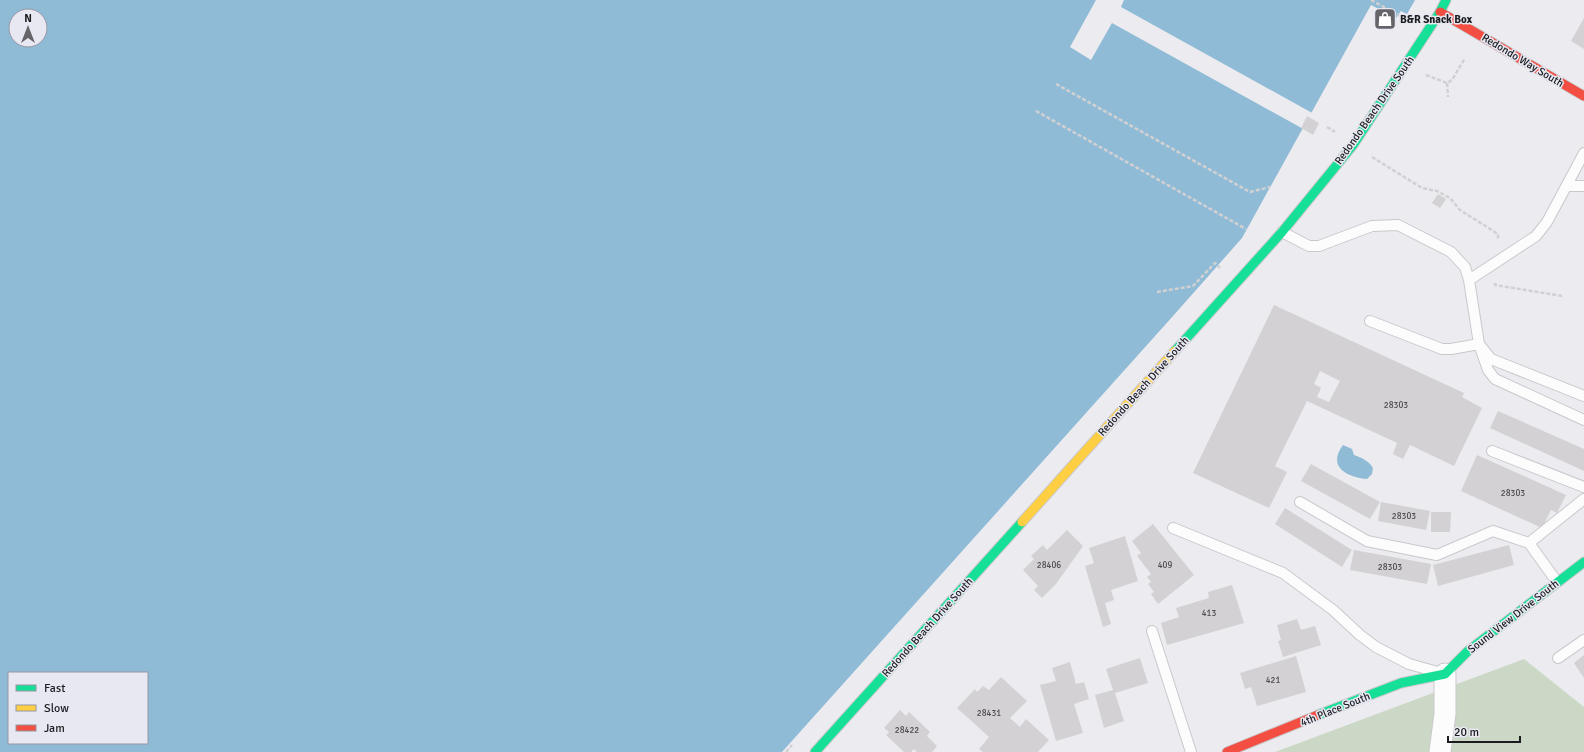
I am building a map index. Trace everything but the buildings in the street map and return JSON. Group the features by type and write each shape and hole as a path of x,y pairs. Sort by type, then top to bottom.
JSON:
{"street":[{"name":"Redondo Beach Drive South","path":"814,752 1282,232 1353,144 1440,12 1446,0"},
{"name":"Redondo Way South","path":"1440,12 1584,96"},
{"name":"Sound View Drive South","path":"1446,674 1468,651 1584,562"},
{"name":"4th Place South","path":"1227,752 1381,690 1401,683 1446,674"},
{"path":"1440,752 1445,714 1446,674"}],"lane":[{"path":"1469,280 1536,236 1545,226 1584,153"},
{"path":"1567,186 1584,186"},
{"path":"1282,232 1309,246 1319,246 1372,226 1398,225 1452,252 1465,267 1469,280 1479,344 1488,370 1495,379 1584,420"},
{"path":"1370,321 1442,349 1451,349 1479,344"},
{"path":"1479,344 1491,359 1584,396"},
{"path":"1492,451 1584,488"},
{"path":"1529,543 1584,499"},
{"path":"1300,502 1367,541 1437,555 1492,531 1529,543 1557,582"},
{"path":"1173,528 1283,573 1306,589 1376,647 1408,664 1446,674"},
{"path":"1152,631 1169,688 1191,752"},
{"path":"1558,658 1584,640"}],"path":[{"path":"1372,0 1406,19"},
{"path":"1447,83 1452,80 1465,58"},
{"path":"1422,73 1447,83"},
{"path":"1447,83 1448,97"},
{"path":"1056,84 1250,192 1270,187"},
{"path":"1036,112 1246,229"},
{"path":"1327,127 1422,188 1437,191 1450,198 1460,210 1498,234 1495,286 1562,296"},
{"path":"1157,292 1193,286 1215,263"}],"green space":[{"path":"1524,659 1584,707 1584,752 1275,752"}],"water":[{"path":"0,0 1415,0 1407,14 1401,11 1396,18 1371,5 1242,238 782,752 0,752"},
{"path":"1343,445 1352,449 1354,455 1365,460 1371,465 1373,468 1372,474 1367,479 1352,476 1341,469 1337,459"}],"pier":[{"path":"1096,0 1124,0 1121,7 1314,114 1305,130 1112,23 1091,60 1070,47"}],"traffic: fast":[{"path":"1175,351 1282,232 1353,145 1440,12 1446,0"},
{"path":"815,752 1022,522"},
{"path":"1318,715 1401,683 1445,674 1468,651 1584,562"}],"traffic: slow":[{"path":"1022,522 1175,351"}],"traffic: jam":[{"path":"1440,12 1584,96"},
{"path":"1227,752 1318,715"}],"place":[{"name":"B&R Snack Box","path":"1385,19"}]}
